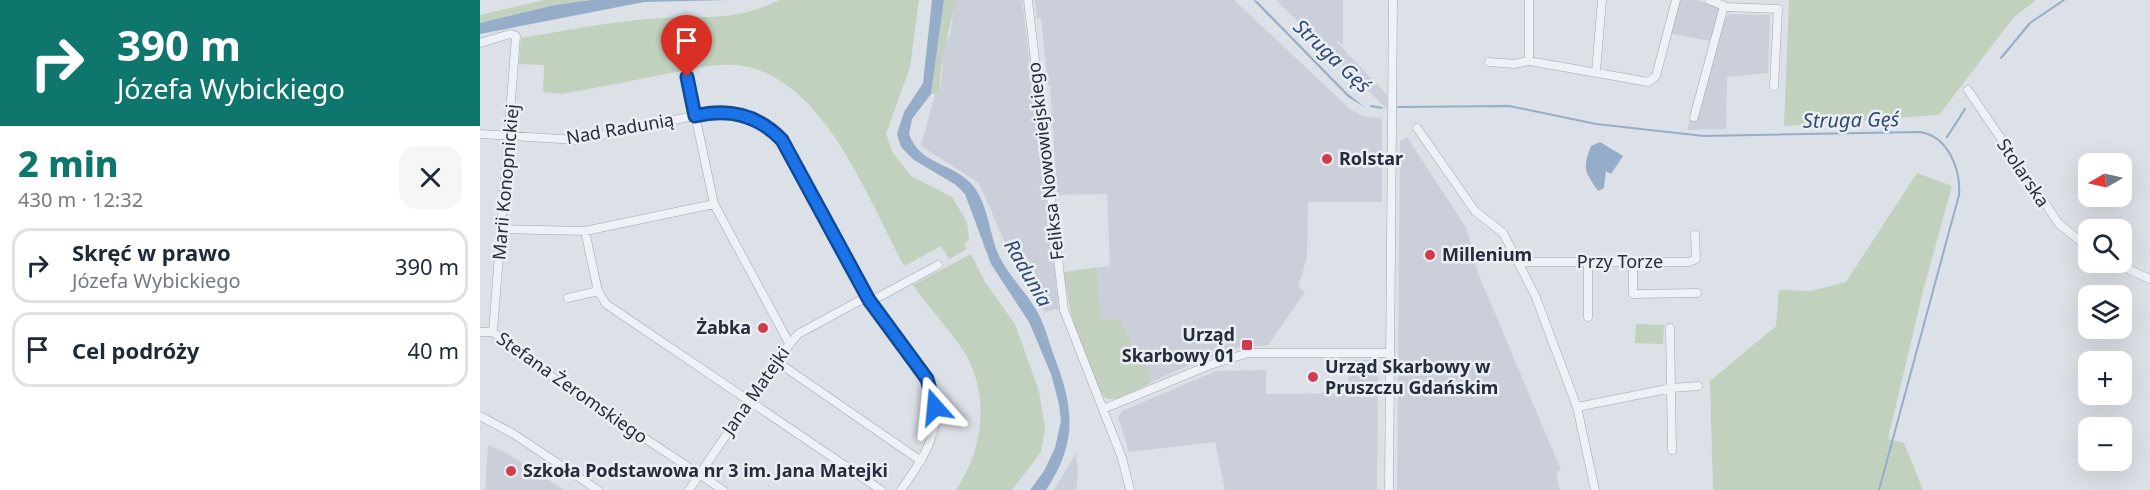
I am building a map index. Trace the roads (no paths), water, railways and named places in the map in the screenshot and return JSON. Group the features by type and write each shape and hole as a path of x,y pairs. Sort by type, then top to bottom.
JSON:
{"street":[{"name":"Feliksa Nowowiejskiego","path":"1028,0 1064,310 1122,458 1130,490"},
{"path":"1389,490 1393,0"},
{"path":"1529,0 1529,61"},
{"path":"1596,72 1602,0"},
{"path":"1489,62 1514,64 1529,61 1648,82 1656,76 1676,0"},
{"path":"1708,0 1724,6 1778,9 1774,86"},
{"path":"1694,117 1724,6"},
{"name":"Marii Konopnickiej","path":"480,43 515,33 510,137 493,332"},
{"path":"687,77 714,204 789,342"},
{"name":"Stolarska","path":"1968,90 2058,224 2078,239"},
{"name":"Nad Radunią","path":"480,134 577,140 725,112 739,114 763,124 782,140 869,300 918,364 933,392 935,423 921,461 901,490"},
{"path":"1417,128 1475,211 1503,233 1520,265 1547,323 1577,406 1595,490"},
{"path":"502,229 585,231 714,204"},
{"path":"585,231 598,291 611,309 881,490"},
{"name":"Przy Torze","path":"1520,265 1525,262 1633,263 1694,260 1695,235"},
{"path":"1588,263 1588,317"},
{"path":"1633,263 1633,294 1697,293"},
{"name":"Jana Matejki","path":"689,490 789,342 807,327 860,301 875,299 938,265"},
{"path":"2132,271 2150,279"},
{"path":"568,298 598,291"},
{"path":"1670,328 1672,450"},
{"name":"Stefana Żeromskiego","path":"480,332 493,332 528,361 723,490"},
{"path":"1103,409 1210,365 1248,353 1390,353"},
{"path":"776,361 921,461"},
{"path":"1577,406 1672,388 1698,386"},
{"path":"480,416 512,433 598,490"}],"water":[{"path":"591,0 729,0 644,2 480,34 480,23 555,5"},
{"path":"932,0 944,0 931,94 912,119 909,134 921,152 958,173 974,187 983,203 999,256 1034,306 1043,323 1066,392 1070,424 1064,456 1046,490 1030,490 1044,471 1055,448 1061,421 1051,374 1029,322 991,264 965,194 956,185 914,160 901,147 897,134 904,112 923,83"},
{"path":"1253,0 1257,1 1348,94 1366,108 1348,97"},
{"path":"1600,142 1623,156 1611,174 1606,171 1604,188 1598,191 1586,170 1586,160 1591,146"}],"waterway":[{"path":"2001,58 2030,23 2064,0"},
{"name":"Struga Gęś","path":"1371,106 1382,108"},
{"name":"Struga Gęś","path":"1398,107 1509,106 1596,124 1704,136 1919,132 1938,140 1951,155 1955,165 1959,195 1879,490"},
{"path":"1947,137 1965,109"}],"place":[{"name":"Rolstar","path":"1327,159"},
{"name":"Millenium","path":"1430,255"},
{"name":"Żabka","path":"763,328"},
{"name":"Urząd Skarbowy 01","path":"1247,345"},
{"name":"Urząd Skarbowy w Pruszczu Gdańskim","path":"1313,377"},
{"name":"Szkoła Podstawowa nr 3 im. Jana Matejki","path":"511,471"}],"water label":[{"name":"Radunia","path":"1028,273"}]}
